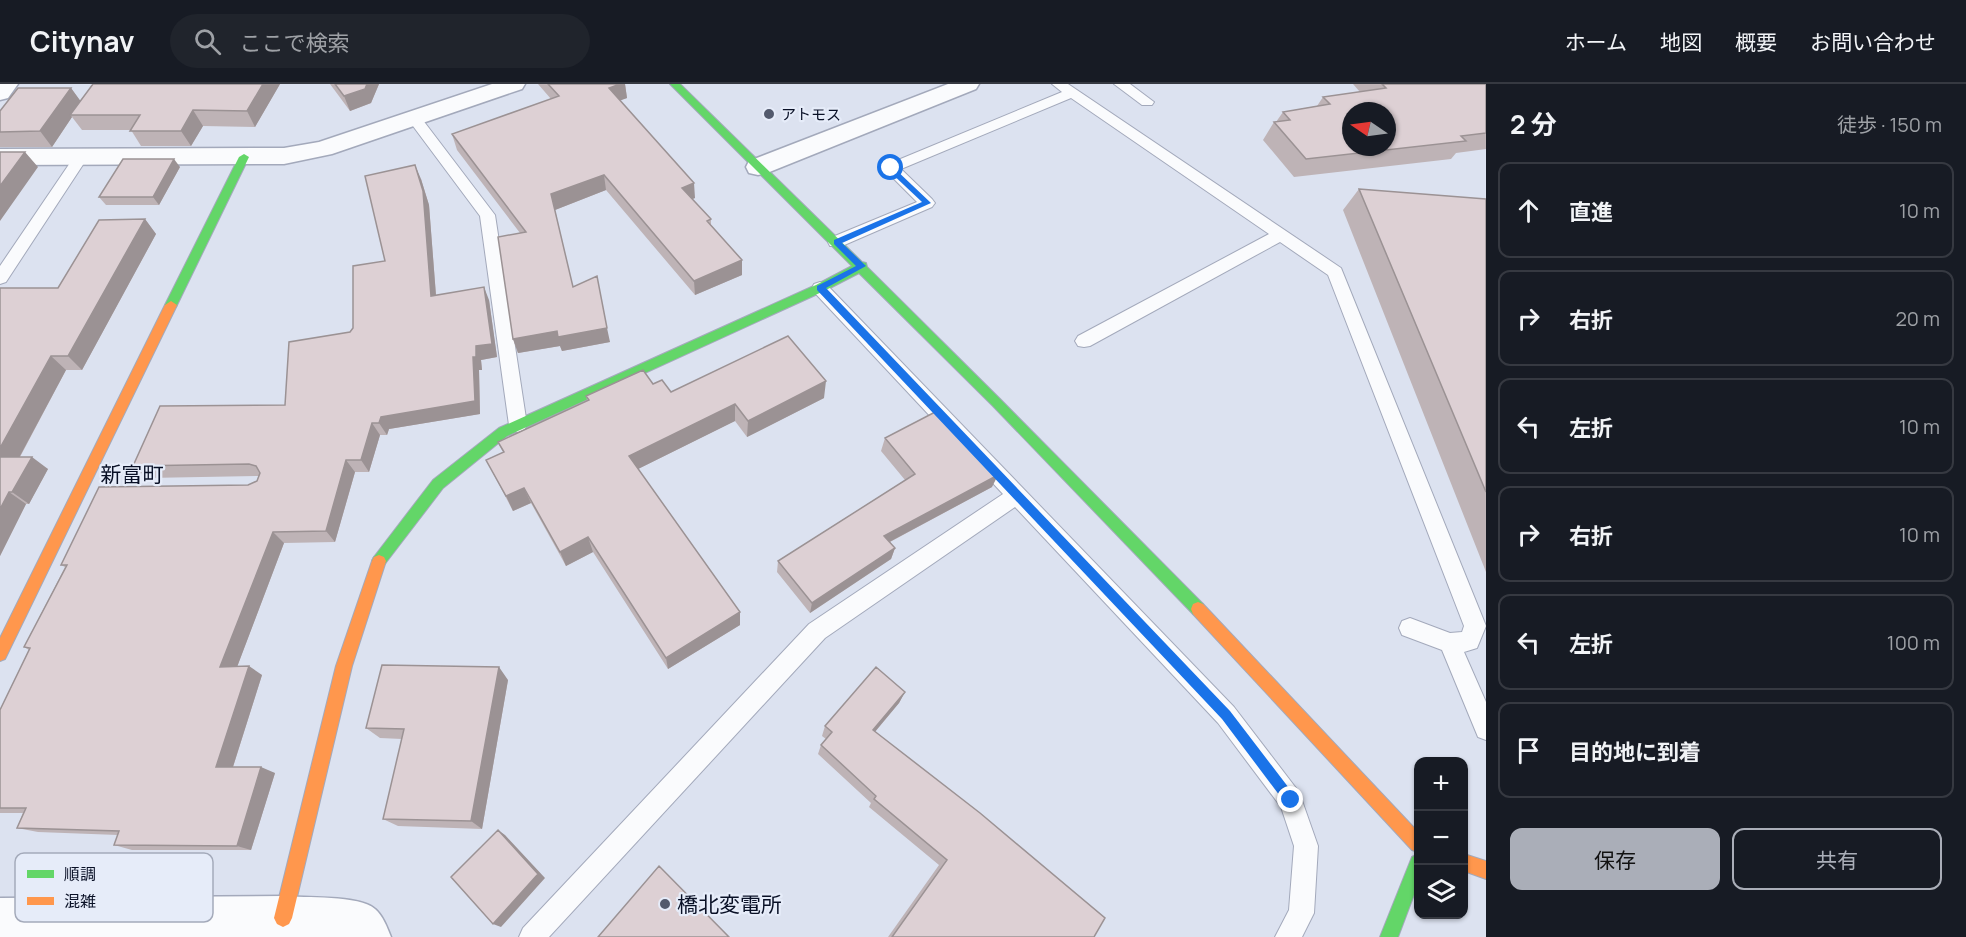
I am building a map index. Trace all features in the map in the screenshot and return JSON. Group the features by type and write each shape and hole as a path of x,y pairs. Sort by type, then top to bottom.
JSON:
{"street":[{"path":"0,93 7,84"},
{"path":"0,157 284,156 323,149 514,84"},
{"path":"675,84 862,266 1227,638 1414,839"},
{"path":"758,167 969,84"},
{"path":"3,642 244,157"},
{"path":"283,918 344,666 380,559 438,484 503,432 820,288 862,266"},
{"path":"1468,864 1486,870"},
{"path":"1389,937 1418,865"},
{"path":"39,922 137,927 283,918 359,923 369,937"},
{"path":"0,920 15,921"}],"lane":[{"path":"1120,84 1147,102"},
{"path":"836,242 927,203 891,168 1065,89 1335,272 1475,626 1469,641 1450,643 1410,628"},
{"path":"414,118 487,215 518,425"},
{"path":"0,278 81,157"},
{"path":"1084,341 1280,235"},
{"path":"820,288 1226,715 1291,800 1306,846 1301,913 1288,937"},
{"path":"81,489 105,489"},
{"path":"532,937 817,631 1017,495"},
{"path":"1450,643 1486,729"}],"building":[{"path":"93,84 263,84 247,111 193,110 181,131 130,131 140,115 70,115"},
{"path":"335,84 367,84 365,89 344,96"},
{"path":"548,84 620,84 609,88 694,183 682,188 711,219 707,221 742,260 694,281 604,175 551,194 573,287 597,276 607,328 558,337 557,331 513,339 498,237 526,232 452,134 559,96"},
{"path":"1382,84 1486,84 1486,133 1461,136 1466,141 1396,149 1396,102 1342,102 1342,155 1306,159 1274,122 1290,120 1283,112 1330,104 1323,97 1386,88"},
{"path":"18,88 71,88 40,131 0,132 0,111"},
{"path":"0,152 25,152 0,186"},
{"path":"123,159 174,159 153,197 99,197"},
{"path":"415,165 423,191 431,296 484,287 492,344 476,346 476,357 473,357 475,401 381,417 379,423 372,423 361,460 346,460 326,531 273,532 220,667 249,666 216,767 261,767 237,846 114,845 119,831 17,828 26,808 0,808 0,710 30,648 24,647 67,565 61,565 99,487 248,485 257,481 260,473 256,466 249,464 133,466 160,406 285,405 289,342 350,332 353,328 353,266 385,261 365,176"},
{"path":"1359,189 1486,199 1486,492"},
{"path":"145,219 68,356 51,356 0,448 0,288 58,288 99,220"},
{"path":"788,336 826,381 748,421 735,404 629,456 740,612 666,658 588,537 560,552 524,488 506,496 486,460 504,452 498,442 589,400 586,396 643,370 653,384 662,380 671,392"},
{"path":"939,410 998,475 884,536 895,548 812,603 778,561 915,474 885,438"},
{"path":"0,457 32,457 0,509"},
{"path":"382,665 499,667 471,821 383,819 404,729 366,728"},
{"path":"876,667 905,692 873,730 980,813 1105,918 1094,937 892,937 947,860 874,799 876,796 821,745 832,732 825,726"},
{"path":"498,830 538,874 493,924 451,877"},
{"name":"橋北変電所","path":"659,866 729,937 598,937"}],"traffic: fast":[{"path":"675,84 997,403 1198,609"},
{"path":"171,305 244,157"},
{"path":"379,561 438,484 503,432 820,288 862,266"},
{"path":"1389,937 1417,865"}],"traffic: slow":[{"path":"0,654 171,305"},
{"path":"283,918 344,666 379,561"},
{"path":"1198,609 1414,840"},
{"path":"1468,864 1486,870"}],"place":[{"name":"アトモス","path":"769,114"},
{"name":"橋北変電所","path":"665,904"}],"district":[{"name":"新富町","path":"132,474"}],"route":[{"path":"891,168 927,203 836,242 862,266 820,288 1226,715 1291,800"}]}
